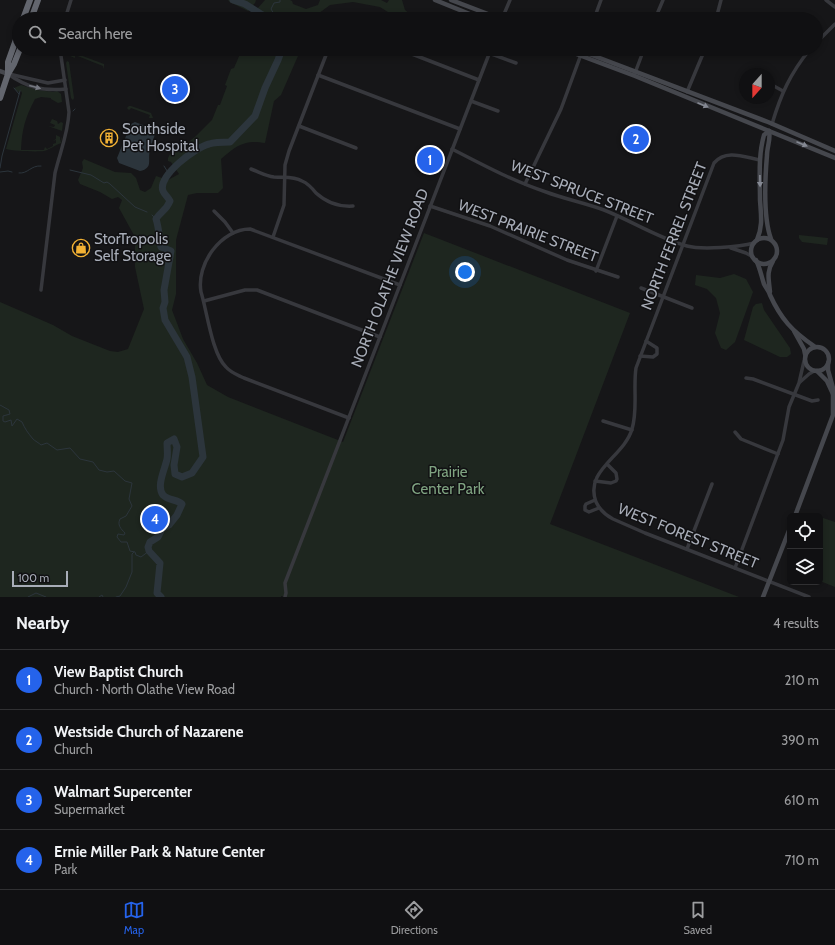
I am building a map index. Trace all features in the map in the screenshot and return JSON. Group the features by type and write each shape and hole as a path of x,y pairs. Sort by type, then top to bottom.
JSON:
{"highway":[{"path":"26,12 30,0"},
{"path":"34,12 38,0"},
{"path":"8,74 8,62 12,51"},
{"path":"0,98 8,74 17,56"}],"street":[{"path":"67,12 71,0"},
{"path":"435,0 465,12"},
{"path":"451,0 483,12"},
{"path":"505,12 510,0"},
{"path":"597,12 601,0"},
{"path":"658,12 662,0"},
{"path":"718,12 721,0"},
{"path":"826,0 835,7"},
{"path":"823,36 835,24"},
{"path":"41,290 54,173 69,122 61,56"},
{"path":"273,237 284,205 285,165 287,158 326,56"},
{"path":"417,56 479,80"},
{"name":"NORTH OLATHE VIEW ROAD","path":"285,597 285,583 488,56"},
{"name":"NORTH OLATHE VIEW ROAD","path":"501,56 516,63"},
{"path":"525,184 561,109 581,56"},
{"path":"592,56 686,98 835,158"},
{"path":"635,74 641,56"},
{"path":"686,98 702,56"},
{"path":"770,294 768,270 776,256 777,248 768,231 766,213 766,161 770,136 769,131 783,91 804,56"},
{"path":"0,71 48,83 65,80"},
{"path":"8,74 20,83 35,88 53,90 66,89"},
{"path":"635,74 688,92 772,124 835,151"},
{"path":"318,75 460,129"},
{"path":"775,87 783,91"},
{"path":"471,101 498,111"},
{"path":"298,126 356,148"},
{"path":"769,131 764,134 760,160 762,228 751,250 760,269 764,284 780,315 794,331 814,346 825,349 829,356 828,370 833,383 834,405 831,419 795,513"},
{"name":"WEST SPRUCE STREET","path":"452,149 490,169 525,184 617,216 661,236 692,247 730,247 755,241"},
{"name":"NORTH FERREL STREET","path":"595,480 600,471 624,447 632,430 635,415 634,377 640,356 714,163 718,159 727,155 760,160"},
{"path":"251,169 264,175 276,177 285,176 302,181 321,198 329,202 342,207 353,206"},
{"name":"WEST PRAIRIE STREET","path":"430,206 490,226 556,256 596,271 618,277"},
{"path":"214,211 233,233"},
{"path":"596,271 617,216"},
{"path":"349,418 244,378 229,370 221,361 218,354 204,301 200,283 204,265 221,241 233,233 250,229 400,285"},
{"path":"755,241 764,238 771,239"},
{"name":"WEST SPRUCE STREET","path":"730,247 746,252 754,258"},
{"path":"754,258 759,262 767,263 773,260"},
{"path":"641,288 692,308"},
{"path":"204,301 245,290 257,290 380,337"},
{"path":"735,568 783,440 789,406 799,383 805,354 804,349 794,331"},
{"path":"640,356 653,357 657,354 657,348 646,341"},
{"path":"805,354 814,346"},
{"path":"804,361 808,368 816,371 827,381 833,394"},
{"path":"799,383 808,374 824,369 828,363"},
{"path":"746,378 753,379 812,401 818,400"},
{"path":"603,421 632,430"},
{"path":"735,432 741,439 778,454"},
{"path":"595,500 586,504 584,508 585,510 589,512 600,509 595,500 595,480 611,483 617,479 616,473 607,464"},
{"path":"687,549 712,484"},
{"name":"WEST FOREST STREET","path":"600,509 613,519 640,531 809,597"},
{"path":"763,597 787,536"}],"green space":[{"path":"228,0 256,0 248,11"},
{"path":"265,0 290,0 293,4 306,9 318,5 320,0 381,0 387,3 389,0 402,0 405,10 407,12 388,12 380,7 353,2 330,5 320,12 254,12"},
{"path":"78,56 83,56 104,64 104,69 103,66"},
{"name":"Prairie Center Park","path":"239,56 298,56 281,95 274,101 265,143 246,143 231,150 221,159 223,188 218,193 197,193 188,195 176,240 176,294 172,310 183,339 197,363 207,385 228,397 343,442 424,233 630,313 550,524 739,597 0,597 0,302 53,325 72,336 110,351 118,352 128,349 144,309 135,267 135,237 119,208 122,200 118,197 112,199 100,192 80,184 78,180 83,168 82,162 84,159 115,172 131,173 136,178 140,190 145,192 151,188 156,176 168,180 179,174 171,162 168,161 170,154 181,148 196,136 212,120 218,105 220,105 231,69 234,68"},
{"path":"67,61 69,62 74,98 73,100 71,98 66,63"},
{"path":"21,85 37,90 57,91 61,94 62,102 58,103 51,98 41,97 35,99 25,124 21,150 44,150 45,147 47,149 56,143 56,140 53,141 56,139 56,135 60,137 60,142 62,136 61,143 44,151 25,151 6,149 22,93 21,91 18,92 14,88"},
{"path":"129,106 151,113 153,118 149,118 150,115 131,108 129,110 127,108"},
{"path":"52,119 57,121 58,124 61,122 63,123 62,131 48,126 54,127 55,125 50,123"},
{"path":"799,235 828,238 827,245 802,242"},
{"path":"734,274 746,279 753,292 735,342 726,350 721,348 715,333 720,313 716,298 707,289 695,285 696,275 720,278"},
{"path":"762,303 764,310 790,348 791,354 787,357 780,357 744,340 753,307 756,304"},
{"path":"823,518 835,522 835,587 823,582"}],"shaded area":[{"path":"135,122 156,130 149,154 149,166 140,171 119,163 117,158 131,124"}],"waterway":[{"path":"233,0 245,4 258,12"},
{"path":"273,12 271,9 274,3 280,2 280,0"},
{"path":"161,597 157,593 160,563 149,551 148,547 150,542 158,537 162,529 169,525 177,515 182,504 178,501 165,497 160,487 167,457 167,443 174,439 177,447 174,465 175,474 182,477 192,473 203,457 192,377 187,357 165,320 163,308 165,302 164,290 171,251 161,247 156,219 167,207 170,201 163,191 163,185 171,170 187,156 195,150 209,144 216,142 230,142 255,116 265,88 279,56"},
{"path":"14,88 19,94"},
{"path":"0,168 20,91"},
{"path":"19,173 41,166"},
{"path":"164,166 169,174"},
{"path":"70,170 91,175 104,183 107,182 135,207 147,212"},
{"path":"0,172 12,172"},
{"path":"152,215 156,219"},
{"path":"0,405 9,410 10,414 3,416 3,421 5,422 11,420 12,426 17,419 22,422 33,439 41,445 47,443 57,450 70,448 80,459 93,462 99,470 107,472 114,471 125,481 132,483 129,499 132,506 126,516 119,521 120,527 125,533 124,535 118,534 117,537 121,542 127,542 130,551 135,552 136,555 141,557 149,551"},
{"path":"116,597 120,596 126,587 132,572 132,554 134,552"},
{"path":"28,597 36,593 46,597"},
{"path":"99,597 102,595 103,597"}],"place":[{"name":"Walmart Supercenter","path":"175,89"},
{"name":"Southside Pet Hospital","path":"109,138"},
{"name":"Westside Church of Nazarene","path":"636,139"},
{"name":"View Baptist Church","path":"430,160"},
{"name":"StorTropolis Self Storage","path":"81,248"},
{"name":"Ernie Miller Park & Nature Center","path":"155,519"}]}
